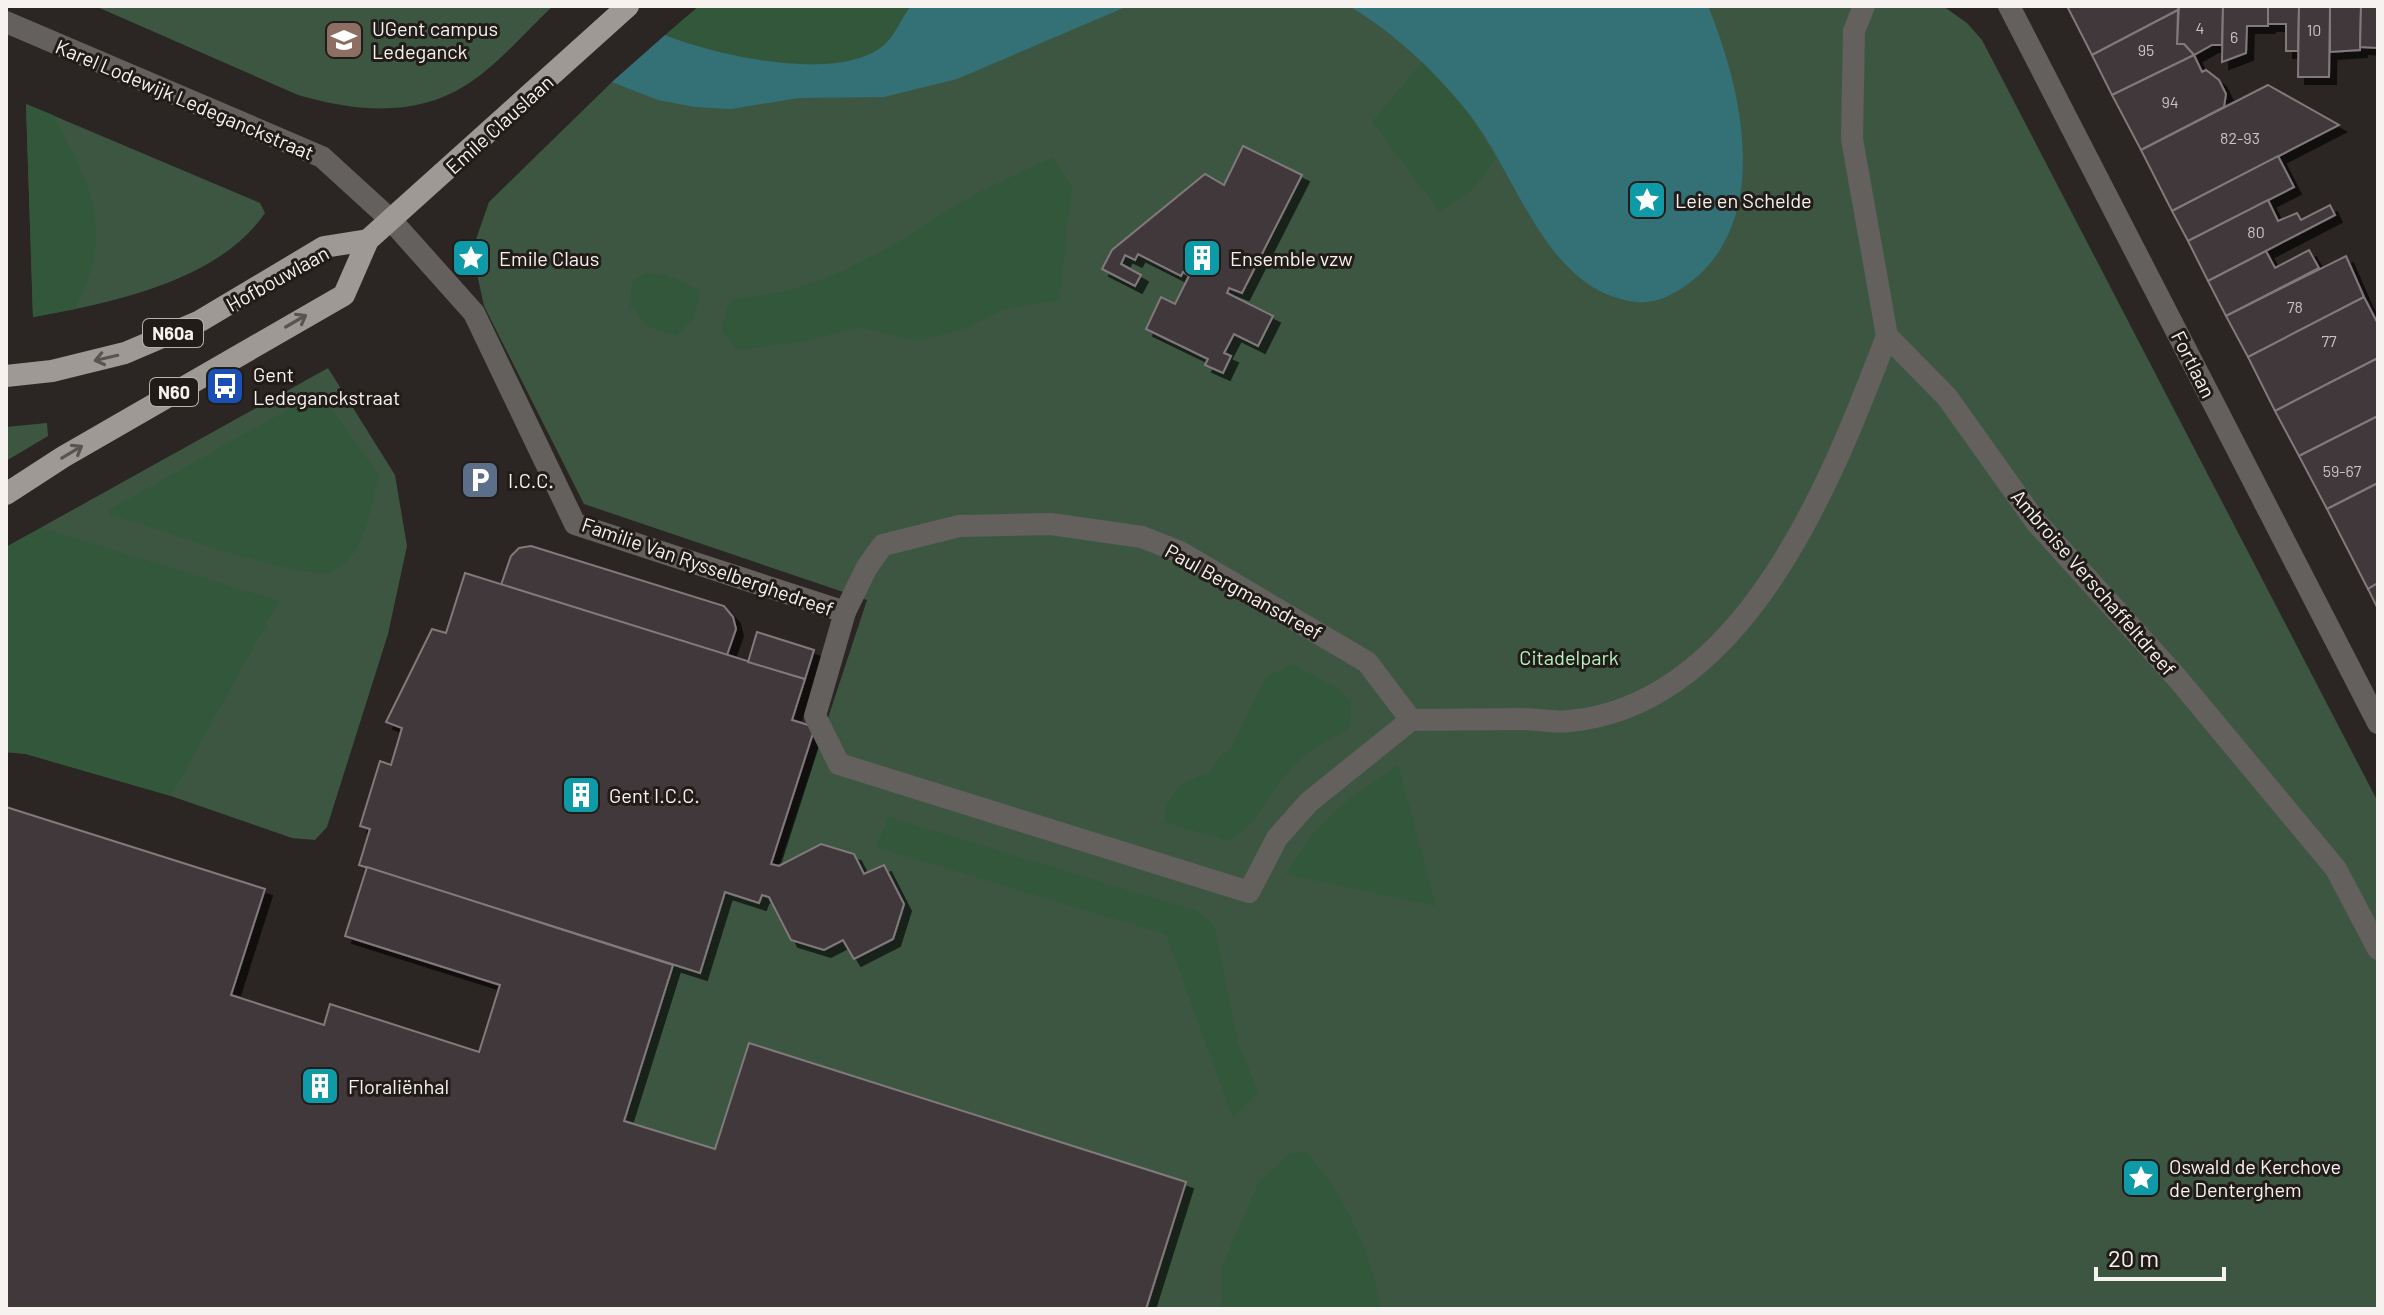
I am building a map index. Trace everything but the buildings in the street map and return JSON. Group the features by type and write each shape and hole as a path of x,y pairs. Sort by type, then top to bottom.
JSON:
{"main road":[{"name":"Emile Clauslaan","path":"368,240 628,6"},
{"name":"N60","path":"6,494 63,457 344,295 368,240"},
{"name":"Hofbouwlaan","path":"6,376 52,371 125,353 200,321 324,247 368,240"}],"street":[{"path":"1411,720 1569,722 1617,710 1669,685 1695,667 1751,606 1805,529 1849,437 1887,336 1852,139 1854,31 1864,6"},
{"name":"Fortlaan","path":"2009,6 2378,723"},
{"name":"Karel Lodewijk Ledeganckstraat","path":"6,22 322,157 391,220"},
{"name":"Familie Van Rysselberghedreef","path":"391,220 474,313 575,524 845,612 815,716 839,764 1249,892 1277,838 1309,802 1411,720"},
{"name":"Ambroise Verschaffeltdreef","path":"1887,336 1947,397 2036,522 2178,679 2336,869 2378,949"},
{"name":"Paul Bergmansdreef","path":"845,612 867,567 883,545 959,526 1051,524 1142,537 1180,552 1367,662 1411,720"}],"green space":[{"name":"UGent campus Ledeganck","path":"95,6 553,6 478,77 446,96 405,107 362,108 298,95"},
{"name":"Citadelpark","path":"699,6 1943,6 1967,23 1982,40 2378,802 2378,1309 1146,1309 1186,1182 750,1043 715,1149 624,1121 673,965 700,972 725,892 759,903 762,895 769,897 791,940 824,950 843,940 854,959 893,939 904,904 884,865 864,874 854,854 821,844 779,866 867,600 584,504 484,306 472,251 489,202 612,82"},
{"path":"699,6 911,6 887,42 867,55 841,62 811,64 746,58 665,35"},
{"path":"1422,62 1468,112 1496,159 1470,193 1439,211 1372,122"},
{"path":"26,104 260,203 265,213 245,237 191,273 128,296 33,317"},
{"path":"26,104 53,115 87,187 94,209 96,232 94,256 75,309 33,317"},
{"path":"1053,157 1072,187 1059,300 1002,310 966,328 918,341 860,327 804,341 738,350 722,331 727,306 735,299 789,291 834,275 890,247 973,195"},
{"path":"647,273 666,275 701,290 693,320 676,335 648,327 630,305 632,281"},
{"path":"328,368 395,475 407,546 388,634 327,827 315,840 292,838 171,796 26,754 6,752 6,547"},
{"path":"319,392 379,475 359,543 347,561 334,571 315,573 259,561 111,515 109,510"},
{"path":"47,423 48,436 6,461 6,427"},
{"path":"41,528 279,601 171,796 26,754 6,752 6,547"},
{"path":"1294,665 1337,688 1351,702 1351,726 1303,757 1250,823 1229,841 1165,822 1168,803 1177,789 1209,774 1220,756 1232,747 1266,676"},
{"path":"1398,765 1436,906 1286,874 1322,824 1363,789"},
{"path":"889,817 1199,912 1214,925 1238,1043 1258,1092 1233,1118 1166,934 876,847"},
{"path":"1305,1151 1333,1187 1354,1225 1370,1265 1382,1309 1222,1309 1221,1269 1259,1182 1290,1154"}],"water":[{"path":"911,6 1128,6 957,79 884,97 798,98 731,109 695,107 658,100 612,82 665,35 746,58 811,64 841,62 867,55 887,42"},
{"path":"1349,6 1708,6 1731,75 1743,151 1741,188 1733,223 1717,254 1692,281 1666,297 1652,301 1637,302 1605,293 1578,276 1555,253 1484,135 1454,95 1397,40"}],"place":[{"name":"UGent campus Ledeganck","path":"344,40"},
{"name":"Leie en Schelde","path":"1647,200"},
{"name":"Emile Claus","path":"471,258"},
{"name":"Ensemble vzw","path":"1202,258"},
{"name":"Gent Ledeganckstraat","path":"225,386"},
{"name":"I.C.C.","path":"480,480"},
{"name":"Gent I.C.C.","path":"581,795"},
{"name":"Floraliënhal","path":"320,1086"},
{"name":"Oswald de Kerchove de Denterghem","path":"2141,1178"}]}
